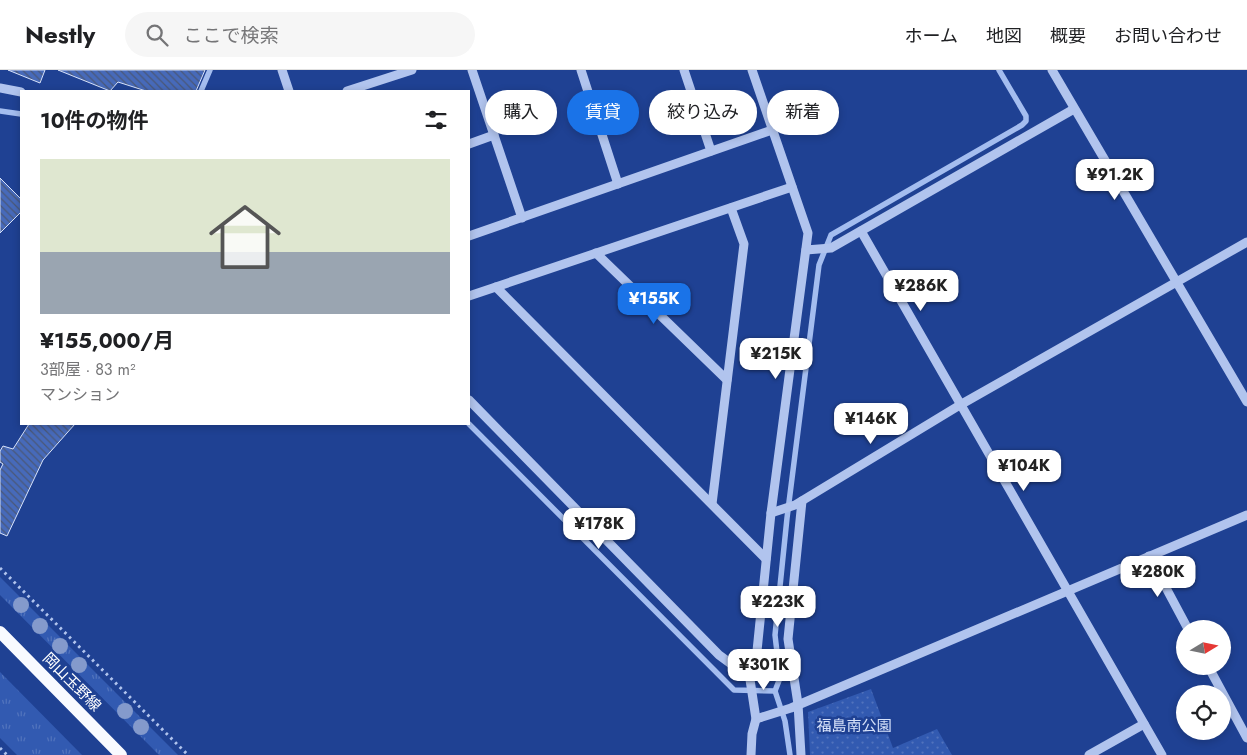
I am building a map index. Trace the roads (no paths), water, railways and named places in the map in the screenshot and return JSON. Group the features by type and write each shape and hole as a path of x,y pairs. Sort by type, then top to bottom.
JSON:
{"main road":[{"name":"岡山玉野線","path":"0,632 121,755"}],"street":[{"path":"282,70 290,90"},
{"path":"350,90 412,70"},
{"path":"472,70 485,108"},
{"path":"581,70 618,184"},
{"path":"684,70 711,152"},
{"path":"752,70 767,115"},
{"path":"1052,70 1247,402"},
{"path":"0,88 20,92"},
{"path":"809,250 831,248 1074,108"},
{"path":"470,236 767,132"},
{"path":"470,144 494,135 522,218"},
{"path":"751,755 752,734 756,720 749,676 758,651 771,513 809,250 808,233 774,135"},
{"path":"470,296 792,187"},
{"path":"712,504 744,244 731,208"},
{"path":"861,231 1162,755"},
{"path":"771,513 798,503 960,405 1247,242"},
{"path":"596,253 727,380"},
{"path":"496,287 766,560"},
{"path":"470,401 719,655 749,676"},
{"path":"798,503 788,639 794,707 802,755"},
{"path":"756,720 794,707 1067,590 1247,516"},
{"path":"1149,556 1183,620"},
{"path":"1213,675 1247,738"},
{"path":"1090,755 1144,724"}],"waterway":[{"path":"201,90 210,70"},
{"path":"790,755 785,721 775,691 780,678 775,635 787,518 819,265 831,235 1026,121 1026,116 999,70"},
{"path":"0,111 20,114"},
{"path":"470,425 734,690 775,691"}],"park label":[{"name":"福島南公園","path":"854,726"}]}
